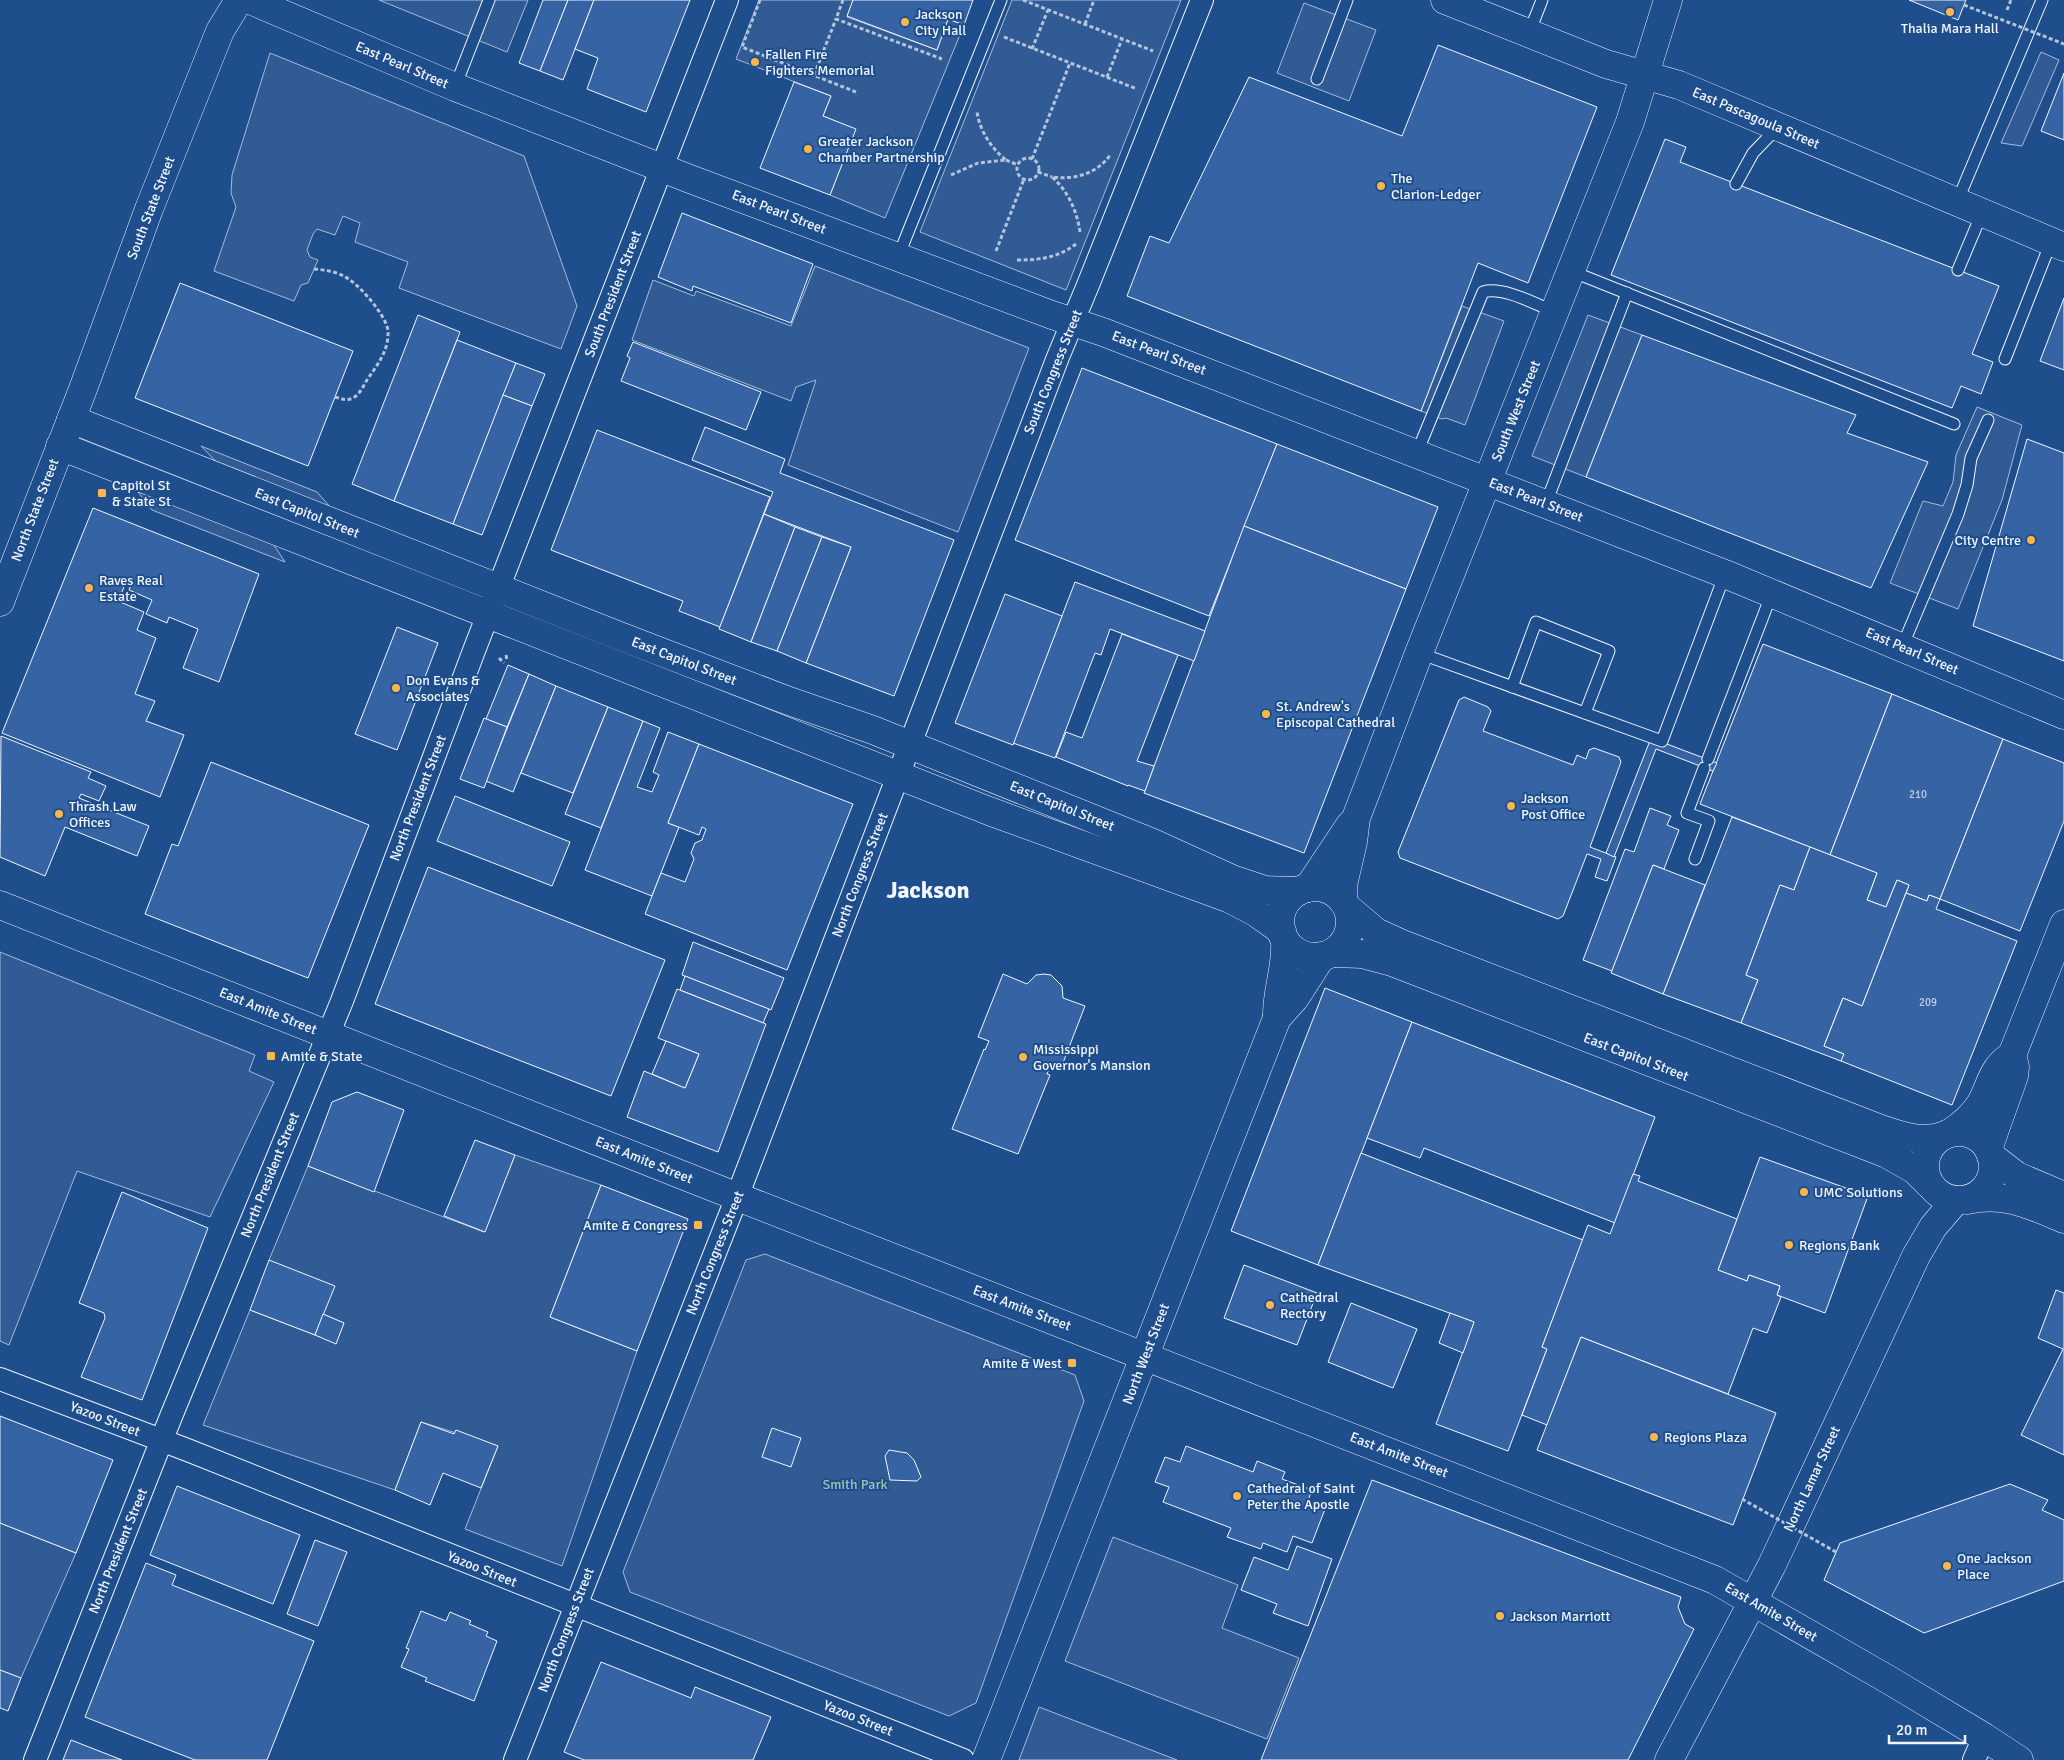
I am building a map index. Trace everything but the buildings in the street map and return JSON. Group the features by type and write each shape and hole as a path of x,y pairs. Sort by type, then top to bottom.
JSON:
{"main road":[{"name":"South State Street","path":"71,419 149,210 220,31 239,0"},
{"name":"East Pearl Street","path":"250,0 455,87 662,168 1122,339 1416,455 1546,503 1772,593 2064,715"},
{"name":"East Pascagoula Street","path":"1445,0 1606,64 1679,85 2058,245"},
{"name":"South West Street","path":"1346,905 1343,886 1354,842 1356,818 1419,653 1630,122 1668,0"},
{"name":"North State Street","path":"0,602 71,419"},
{"name":"East Capitol Street","path":"71,419 789,701 910,745 1153,843 1251,886 1265,890 1304,890"},
{"name":"East Capitol Street","path":"60,446 998,814 1228,898 1255,912 1284,936"},
{"name":"South West Street","path":"1304,890 1321,872 1339,839 1356,818"},
{"path":"1277,1018 1278,995 1285,964 1284,936 1280,919 1283,908 1290,898 1304,890 1323,888 1334,893 1346,905 1350,923 1348,935 1342,944 1328,955 1302,954 1293,948 1284,936"},
{"name":"East Amite Street","path":"0,905 737,1197 1715,1580 1753,1601 1979,1748 2019,1760"},
{"name":"East Capitol Street","path":"1346,905 1372,929 1400,943 1881,1129 1909,1137 1933,1139 1946,1135"},
{"path":"1962,1200 1985,1188 1990,1179 1993,1167 1990,1153 2014,1076 2015,1067 2012,1055 2064,924"},
{"name":"East Capitol Street","path":"1328,955 1362,954 1392,962 1887,1154 1915,1170 1929,1184"},
{"name":"North West Street","path":"986,1760 1277,1018 1328,955"},
{"path":"2012,1055 2002,1061 1995,1070 1982,1102 1974,1113 1933,1143 1927,1153 1924,1164 1925,1174 1929,1184 1936,1192 1946,1198 1962,1200 1991,1196 2012,1199 2064,1219"},
{"path":"1946,1135 1966,1133 1977,1137 1990,1153 2018,1176 2064,1196"},
{"name":"North Lamar Street","path":"1669,1760 1753,1601 1916,1256 1933,1227 1962,1200"}],"street":[{"name":"South President Street","path":"499,588 727,0"},
{"name":"South Congress Street","path":"910,745 1072,322 1202,0"},
{"name":"North President Street","path":"35,1760 162,1440 328,1035 499,588"},
{"name":"North Congress Street","path":"515,1760 737,1197 910,745"},
{"name":"Yazoo Street","path":"0,1379 162,1440 963,1760"}],"lane":[{"path":"455,87 489,0"},
{"path":"898,257 1001,0"},
{"path":"1317,79 1347,0"},
{"path":"1529,34 1542,0"},
{"path":"1957,202 2042,0"},
{"path":"1736,184 1752,153 1778,127"},
{"path":"1958,270 1982,213"},
{"path":"2004,359 2058,245"},
{"path":"1571,271 1954,424"},
{"path":"1416,455 1483,292 1492,290 1502,292 1555,312"},
{"path":"1546,503 1627,293"},
{"path":"1902,647 1958,514 1971,458 1988,420"},
{"path":"1419,653 1662,741 1725,574"},
{"path":"1695,859 1709,821 1687,813 1772,593"},
{"path":"1512,687 1536,622 1609,651 1585,713"}],"path":[{"path":"760,0 742,47 856,92"},
{"path":"814,75 843,0"},
{"path":"1023,0 1152,51"},
{"path":"1085,24 1094,0"},
{"path":"2008,10 2011,0"},
{"path":"1964,5 2064,44"},
{"path":"1032,48 1048,10"},
{"path":"836,19 942,59"},
{"path":"1001,36 1137,89"},
{"path":"1107,77 1122,39"},
{"path":"1032,159 1070,63"},
{"path":"976,107 978,123 994,148 1006,160 1018,165"},
{"path":"1052,178 1064,179 1083,175 1099,167 1111,154"},
{"path":"1025,158 1032,159 1038,166 1038,172 1034,178 1024,179 1018,172 1018,165 1025,158"},
{"path":"945,180 958,171 978,164 1006,160"},
{"path":"1038,172 1052,178 1059,184 1071,202 1078,220 1080,232"},
{"path":"996,251 1024,179"},
{"path":"1017,260 1050,258 1076,244"},
{"path":"314,269 332,271 351,280 379,309 388,331 381,359 364,388 354,397 346,400 335,397"},
{"path":"499,658 506,662 506,655"},
{"path":"1742,1499 1836,1552"}],"shaded area":[{"path":"379,0 528,0 507,52"},
{"path":"759,0 853,0 847,17 937,50 948,19 964,25 885,218 830,195 855,129 823,116 831,96 736,59"},
{"path":"1012,0 1181,0 1066,290 920,232"},
{"path":"1304,3 1376,30 1349,101 1277,73"},
{"path":"2041,52 2059,60 2022,146 2001,143"},
{"path":"270,53 524,156 577,306 561,349 399,288 408,262 355,242 360,223 343,216 335,235 317,229 313,234 307,250 310,257 318,260 308,283 301,285 294,301 214,271 236,207 231,193 232,175"},
{"path":"815,266 1029,348 958,532 788,465 816,380 796,387 791,401 632,340 653,280 694,296 696,291 791,326"},
{"path":"1462,306 1504,321 1465,425 1421,411"},
{"path":"1588,315 1642,335 1586,477 1532,456"},
{"path":"1977,407 2022,425 2002,500 1958,609 1890,583 1923,501 1943,506 1953,482 1956,455"},
{"path":"201,446 317,492 338,516 233,479"},
{"path":"131,483 268,536 285,562 152,510"},
{"path":"0,952 255,1055 249,1071 274,1082 210,1217 77,1171 9,1345 0,1341"},
{"path":"515,1155 601,1185 550,1317 637,1351 562,1566 465,1529 498,1446 421,1422 395,1490 203,1425 250,1310 336,1343 344,1323 323,1314 269,1260 308,1166 484,1232"},
{"name":"Smith Park","path":"765,1254 1075,1375 1084,1401 976,1703 949,1716 630,1592 623,1572 746,1260"},
{"path":"0,1523 76,1553 21,1678 0,1670"},
{"path":"1113,1537 1238,1585 1222,1628 1299,1658 1267,1739 1065,1661"},
{"path":"1039,1707 1177,1760 1019,1760"}],"place":[{"name":"Thalia Mara Hall","path":"1950,12"},
{"name":"Jackson City Hall","path":"905,22"},
{"name":"Fallen Fire Fighters Memorial","path":"755,62"},
{"name":"Greater Jackson Chamber Partnership","path":"808,149"},
{"name":"The Clarion-Ledger","path":"1381,186"},
{"name":"Capitol St & State St","path":"102,493"},
{"name":"City Centre","path":"2031,540"},
{"name":"Raves Real Estate","path":"89,588"},
{"name":"Don Evans & Associates","path":"396,688"},
{"name":"St. Andrew's Episcopal Cathedral","path":"1266,714"},
{"name":"Jackson Post Office","path":"1511,806"},
{"name":"Thrash Law Offices","path":"59,814"},
{"name":"Amite & State","path":"271,1056"},
{"name":"Mississippi Governor's Mansion","path":"1023,1057"},
{"name":"UMC Solutions","path":"1804,1192"},
{"name":"Amite & Congress","path":"698,1225"},
{"name":"Regions Bank","path":"1789,1245"},
{"name":"Cathedral Rectory","path":"1270,1305"},
{"name":"Amite & West","path":"1072,1363"},
{"name":"Regions Plaza","path":"1654,1437"},
{"name":"Cathedral of Saint Peter the Apostle","path":"1237,1496"},
{"name":"One Jackson Place","path":"1947,1566"},
{"name":"Jackson Marriott","path":"1500,1616"}],"district":[{"name":"Jackson","path":"928,890"}]}
